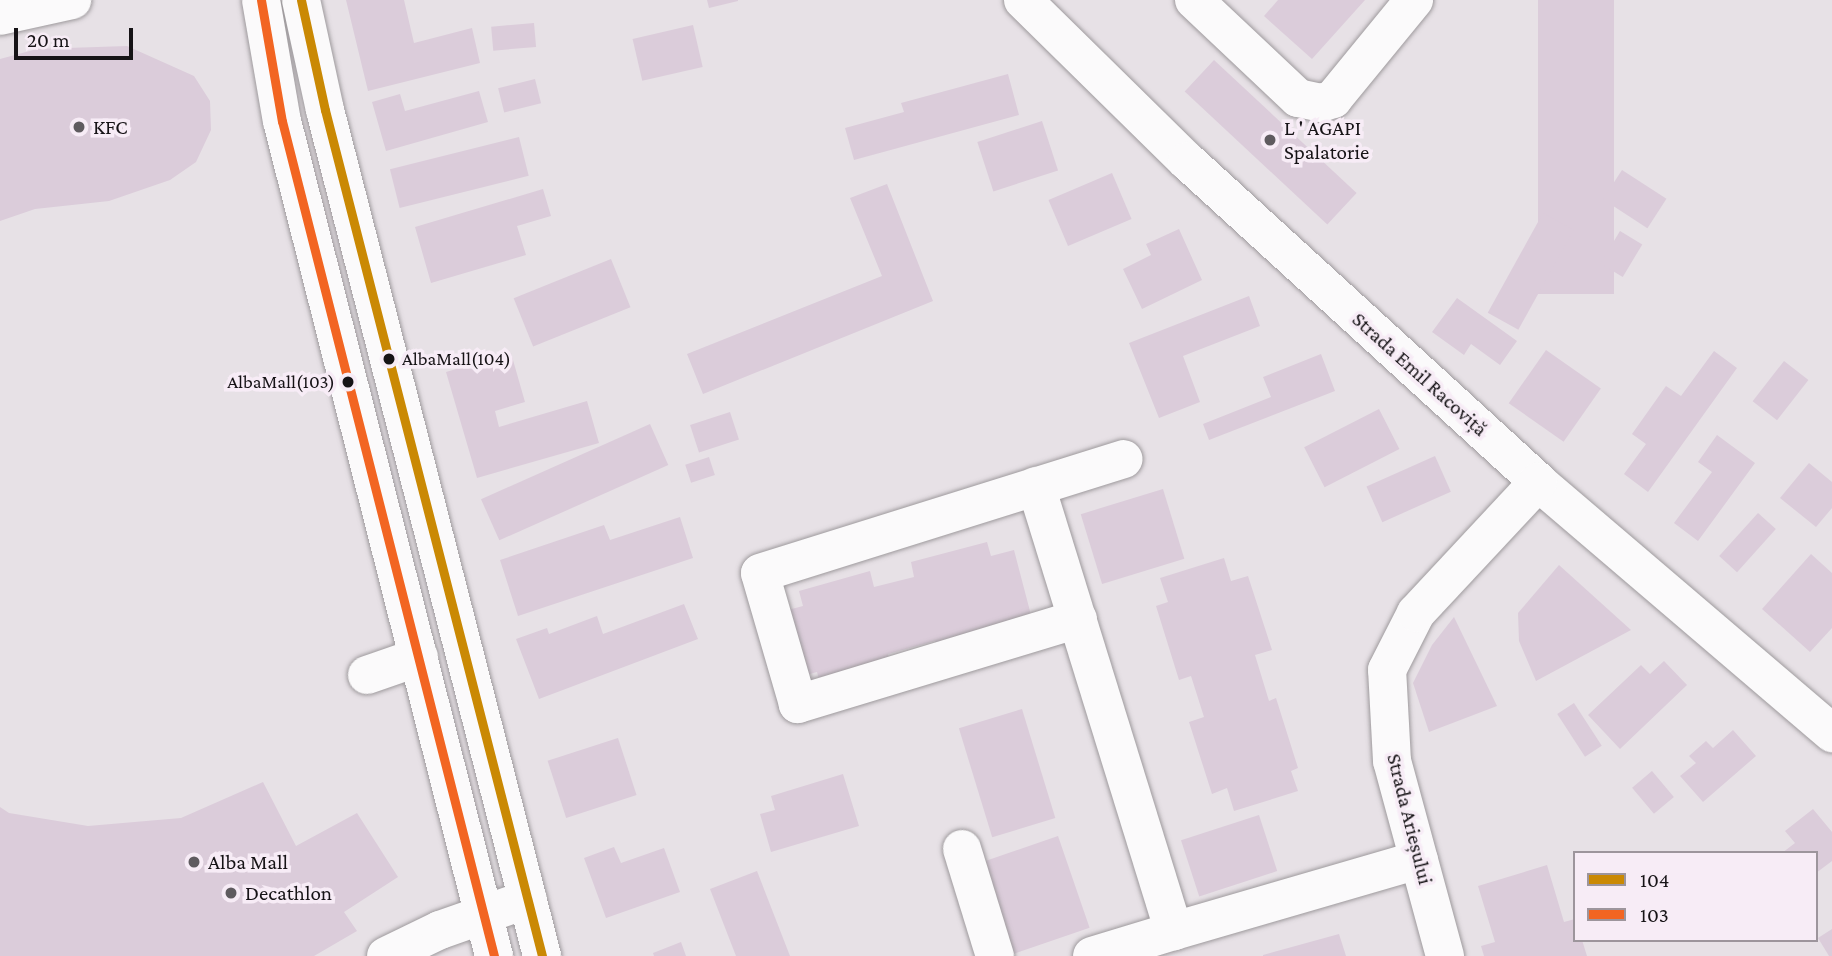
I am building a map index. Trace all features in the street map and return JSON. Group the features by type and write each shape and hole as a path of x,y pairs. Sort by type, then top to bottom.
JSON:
{"main road":[{"path":"0,16 72,0"},
{"path":"261,0 282,121 494,956"},
{"path":"302,0 314,66 542,956"},
{"path":"1194,0 1298,98 1321,103 1334,99 1414,0"},
{"name":"Strada Emil Racoviță","path":"1031,3 1187,161 1538,482 1832,733"},
{"path":"1078,620 797,704 761,573 1124,459"},
{"name":"Strada Arieșului","path":"1445,956 1392,761 1387,670 1416,613 1538,482"},
{"path":"1036,486 1174,931"},
{"path":"367,675 419,657"},
{"path":"962,849 995,956"},
{"path":"1092,956 1419,860"},
{"path":"398,953 483,915 528,899"}],"building":[{"path":"346,0 404,0 414,43 472,28 480,63 368,91"},
{"path":"707,0 738,0 738,1 709,8"},
{"path":"1278,0 1365,0 1312,59 1264,16"},
{"path":"1538,0 1614,0 1614,294 1538,294"},
{"path":"534,23 536,47 493,51 491,27"},
{"path":"693,25 703,67 642,81 633,39"},
{"path":"127,46 194,76 210,101 211,130 196,162 170,180 109,201 35,209 0,221 0,59 37,49"},
{"name":"L ' AGAPI Spalatorie","path":"1214,60 1357,193 1327,224 1185,91"},
{"path":"1008,74 1019,115 854,160 845,128 904,112 901,103"},
{"path":"535,79 541,103 504,112 498,88"},
{"path":"479,91 488,122 386,151 372,102 400,94 405,111"},
{"path":"1042,121 1058,170 993,191 977,142"},
{"path":"519,137 529,176 400,208 390,169"},
{"path":"1622,170 1666,199 1647,228 1603,199"},
{"path":"1112,173 1132,219 1068,246 1048,200"},
{"path":"887,184 933,301 703,394 687,354 882,276 850,198"},
{"path":"543,189 551,216 517,226 526,255 431,283 415,227"},
{"path":"1543,213 1574,230 1518,330 1488,313"},
{"path":"1179,229 1202,280 1142,309 1123,269 1151,255 1146,244"},
{"path":"1620,231 1642,244 1623,277 1600,264"},
{"path":"611,259 630,307 533,347 514,298"},
{"path":"1249,296 1260,326 1183,356 1200,402 1159,418 1129,343"},
{"path":"1457,298 1517,341 1500,365 1471,344 1464,355 1432,332"},
{"path":"1546,350 1601,388 1564,442 1509,403"},
{"path":"1714,351 1737,368 1648,492 1624,474 1646,444 1632,434 1666,386 1681,396"},
{"path":"511,353 525,402 495,411 499,427 587,401 599,443 477,478 446,372"},
{"path":"1321,354 1335,391 1209,440 1203,424 1271,397 1263,377"},
{"path":"1784,361 1808,380 1777,420 1753,401"},
{"path":"1379,409 1399,449 1325,487 1304,447"},
{"path":"730,412 739,440 699,453 690,425"},
{"path":"650,424 668,465 499,540 481,499"},
{"path":"1717,435 1755,463 1698,541 1674,523 1712,472 1698,462"},
{"path":"1435,456 1451,492 1382,522 1366,487"},
{"path":"709,457 715,475 691,483 685,465"},
{"path":"1809,463 1832,482 1832,508 1816,527 1780,498"},
{"path":"1163,489 1184,559 1102,584 1081,514"},
{"path":"1758,513 1776,529 1737,572 1719,556"},
{"path":"680,517 693,558 518,616 500,560 604,525 610,540"},
{"path":"987,542 991,556 1014,550 1031,615 937,652 935,641 888,654 892,670 822,689 817,672 802,676 784,611 803,606 799,591 870,571 874,587 914,577 911,562"},
{"path":"1811,554 1832,573 1832,628 1810,652 1762,609"},
{"path":"1224,558 1231,581 1248,576 1272,650 1255,655 1269,701 1276,698 1298,768 1291,771 1298,791 1234,811 1227,788 1212,794 1189,722 1204,717 1191,676 1179,680 1156,606 1168,602 1160,578"},
{"path":"1559,565 1631,630 1536,681 1519,641 1518,613"},
{"path":"684,604 698,639 539,699 516,639 547,628 549,634 597,616 603,634"},
{"path":"1454,617 1497,706 1429,732 1413,683 1432,645"},
{"path":"1664,661 1687,685 1620,749 1588,715 1641,665 1650,674"},
{"path":"1574,703 1602,746 1585,757 1557,714"},
{"path":"1022,709 1055,818 992,837 959,728"},
{"path":"1733,730 1756,756 1703,802 1680,776 1696,763 1689,756 1706,741 1713,748"},
{"path":"618,738 637,795 566,818 548,761"},
{"path":"1652,771 1674,797 1654,814 1632,788"},
{"path":"843,774 859,826 771,852 760,814 775,810 771,796"},
{"name":"Alba Mall","path":"263,782 296,846 357,813 398,877 344,912 357,931 314,956 0,956 0,807 9,813 88,826 181,818"},
{"path":"1813,809 1832,832 1832,861 1818,872 1818,851 1785,851 1795,843 1785,831"},
{"path":"1259,815 1277,871 1199,896 1181,840"},
{"path":"1058,836 1090,928 1011,955 980,863"},
{"path":"614,847 621,863 664,848 680,892 606,918 584,858"},
{"path":"1547,865 1564,922 1573,920 1573,942 1583,942 1587,956 1484,956 1481,946 1495,942 1478,886"},
{"path":"757,871 790,956 736,956 710,889"},
{"path":"1832,929 1832,956 1829,956 1818,938"},
{"path":"1339,934 1346,956 1263,956 1263,955"},
{"path":"681,942 686,956 654,956 653,953"}],"transit line":[{"name":"103","path":"261,0 282,121 494,956"},
{"name":"104","path":"301,0 325,110 542,956"}],"place":[{"name":"KFC","path":"79,127"},
{"name":"L ' AGAPI Spalatorie","path":"1270,140"},
{"name":"AlbaMall(104)","path":"389,359"},
{"name":"AlbaMall(103)","path":"348,382"},
{"name":"Alba Mall","path":"194,862"},
{"name":"Decathlon","path":"231,893"}]}
